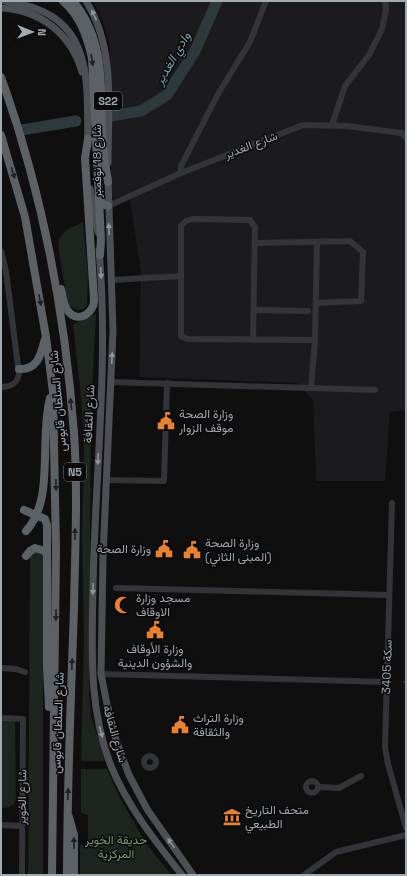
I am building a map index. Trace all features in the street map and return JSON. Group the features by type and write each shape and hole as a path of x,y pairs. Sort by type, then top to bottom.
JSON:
{"highway":[{"path":"63,1 80,23 87,35 91,52 94,77 96,171 101,240 100,255"},
{"path":"73,1 90,29 99,57 103,150 108,182"},
{"name":"شارع السلطان قابوس","path":"1,77 21,136 36,190 54,278 63,330 74,434 76,468 76,540 67,812 67,875"},
{"name":"شارع السلطان قابوس","path":"1,135 26,218 46,337 53,392 56,527 52,875"},
{"path":"54,278 60,286 69,312 79,317 86,315 91,311 94,302 85,158 88,139"},
{"path":"96,171 99,176 101,201 104,205 108,206"},
{"path":"19,369 28,369 35,364 40,356 46,337"},
{"path":"26,531 37,514 43,491 46,416 53,392"},
{"path":"24,510 37,514 45,519 47,525 47,667 53,773"},
{"path":"26,556 36,548 41,548 45,551 48,560"},
{"path":"67,812 74,835 74,875"}],"main road":[{"name":"شارع الثقافة","path":"5,1 45,12 58,22 70,34 79,48 84,64 87,81 89,181 100,255 102,320 102,368 93,606 92,674 95,707 107,754 125,793 147,830 182,875"},
{"name":"شارع 18 نوفمبر","path":"86,1 101,32 107,61 108,206"},
{"path":"1,8 19,10 32,14 46,21 63,36 75,54 81,68 87,103"},
{"name":"شارع الثقافة","path":"108,206 113,331 106,480 101,674 112,729 129,776 147,808 193,875"},
{"path":"93,606 95,670 101,674 96,680 95,707"}],"street":[{"path":"181,173 181,166 218,94 250,42 266,1"},
{"path":"332,125 345,86 369,55 382,28 386,10 385,1"},
{"name":"شارع الغدير","path":"108,206 181,173 303,125 347,126 404,136"},
{"path":"253,340 256,243 255,227 250,220 192,219 186,221 181,226 181,336 186,339 253,340 315,340"},
{"path":"256,243 317,243 350,241 363,252 361,301 316,303"},
{"path":"311,388 315,340 317,243"},
{"path":"1,251 6,271 19,369 17,381 8,387 1,387"},
{"path":"112,280 181,276"},
{"path":"254,310 308,310"},
{"path":"111,382 375,390"},
{"path":"106,480 164,482 167,383"},
{"name":"سكة 3405","path":"392,503 385,748 406,828"},
{"path":"116,588 390,595"},
{"path":"1,668 16,669 25,672"},
{"path":"101,674 386,682"},
{"name":"شارع الخوير","path":"1,718 23,718 22,875"},
{"path":"319,787 339,788 361,776"},
{"path":"1,825 22,826"},
{"path":"304,875 336,852 406,835"}],"shaded area":[{"path":"93,1 406,1 406,410 390,412 385,481 316,481 313,400 297,383 139,377 141,272 129,194 115,199 111,195 110,46 102,19"}],"green space":[{"path":"83,222 88,275 87,305 83,309 77,310 68,305 58,245 61,236 66,230"},
{"path":"96,314 91,409 89,695 91,717 106,761 81,761 84,640 82,535 84,446 81,396 73,324"},
{"path":"34,551 40,552 43,557 43,875 28,875 30,557"},
{"path":"1,720 12,720 15,723 16,800 10,807 6,808 1,808"},
{"name":"حديقة الخوير المركزية","path":"81,769 107,769 119,796 145,842 171,875 80,875 80,845 88,844 88,815 81,813"}],"waterway":[{"name":"وادي الغدير","path":"110,116 141,111 167,95 195,51 217,1"},
{"name":"وادي الغدير","path":"21,130 76,121"}],"place":[{"name":"وزارة الصحة موقف الزوار","path":"166,421"},
{"name":"وزارة الصحة","path":"164,549"},
{"name":"وزارة الصحة (المبنى الثاني)","path":"192,550"},
{"name":"مسجد وزارة الاوقاف","path":"123,605"},
{"name":"وزارة الأوقاف والشؤون الدينية","path":"155,630"},
{"name":"وزارة التراث والثقافة","path":"180,725"},
{"name":"متحف التاريخ الطبيعي","path":"232,817"}]}
